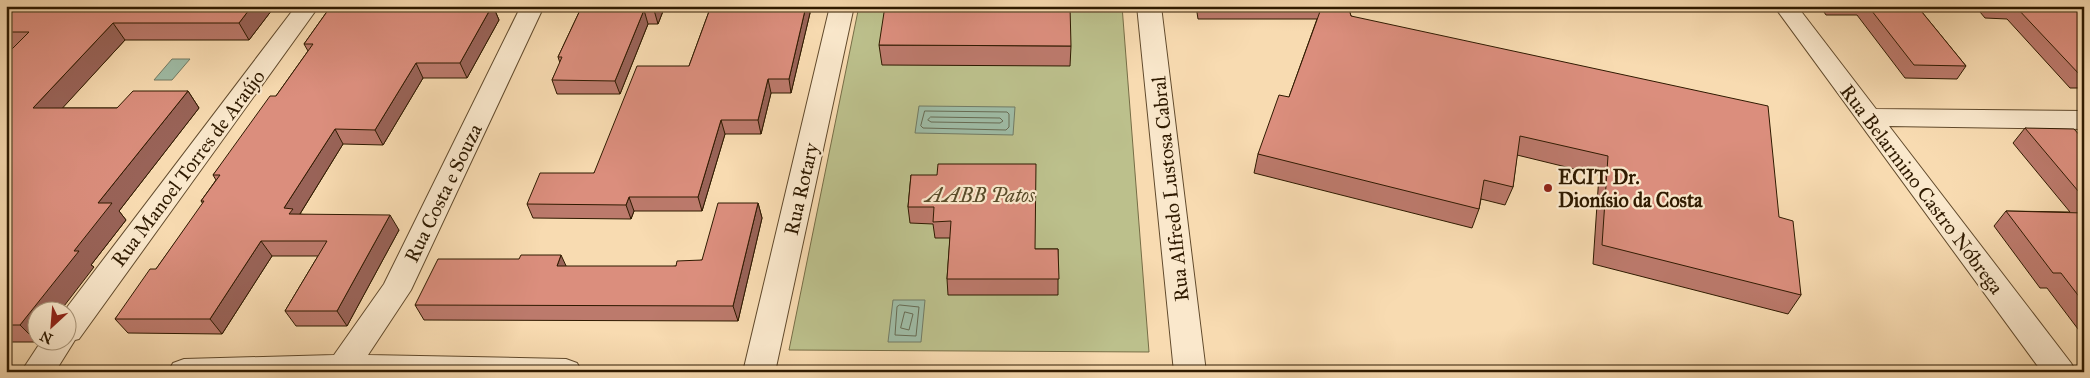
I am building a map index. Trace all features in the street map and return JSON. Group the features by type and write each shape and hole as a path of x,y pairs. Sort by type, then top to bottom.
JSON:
{"street":[{"name":"Rua Manoel Torres de Araújo","path":"78,316 308,6"},
{"name":"Rua Costa e Souza","path":"341,370 396,290 533,6"},
{"name":"Rua Rotary","path":"759,372 842,6"},
{"name":"Rua Alfredo Lustosa Cabral","path":"1149,6 1190,372"},
{"name":"Rua Belarmino Castro Nóbrega","path":"1785,6 2060,372"},
{"path":"1868,117 2084,120"},
{"path":"37,372 53,350"},
{"path":"184,372 341,370 566,372"}],"green space":[{"name":"AABB Patos","path":"859,6 1122,6 1149,352 789,350"}],"water":[{"path":"172,59 190,59 172,80 154,80"},
{"path":"919,106 1015,107 1013,135 915,133"},
{"path":"893,300 925,300 921,342 888,342"}],"building":[{"path":"6,6 252,6 239,23 113,23 33,108 117,108 133,91 188,91 98,203 112,203 74,251 79,251 40,300 28,300 28,315 20,325 6,325 6,55 29,32 6,32"},
{"path":"331,6 492,6 460,63 416,63 375,130 335,129 284,208 293,209 289,214 390,215 337,311 285,311 327,241 261,241 210,319 115,319 150,269 156,269 204,201 201,201 220,175 213,175 270,96 276,96 313,44 304,44"},
{"path":"582,6 656,6 654,10 644,10 615,81 552,80 562,57 558,57"},
{"path":"711,6 806,6 789,79 768,79 758,120 721,120 698,197 629,197 626,205 527,204 540,173 594,173 637,66 689,66"},
{"path":"885,6 1070,6 1071,46 879,45"},
{"path":"1322,6 1348,6 1351,16 1768,106 1779,217 1793,221 1801,295 1602,245 1608,156 1520,136 1513,187 1484,180 1479,209 1258,154 1279,95 1289,97"},
{"path":"1868,6 1917,6 1966,66 1914,65"},
{"path":"2001,6 2076,6 2084,14 2084,75 2080,75 2016,7"},
{"path":"2025,128 2074,129 2084,140 2084,198"},
{"path":"938,164 1036,164 1035,249 1058,249 1059,279 947,279 951,221 933,222 934,207 908,207 911,175 937,175"},
{"path":"718,203 758,203 733,306 415,305 438,259 519,259 521,255 561,255 557,266 676,266 677,261 702,260"},
{"path":"2006,211 2084,213 2084,303 2061,273 2053,273"}],"place":[{"name":"ECIT Dr. Dionísio da Costa","path":"1548,188"}]}
